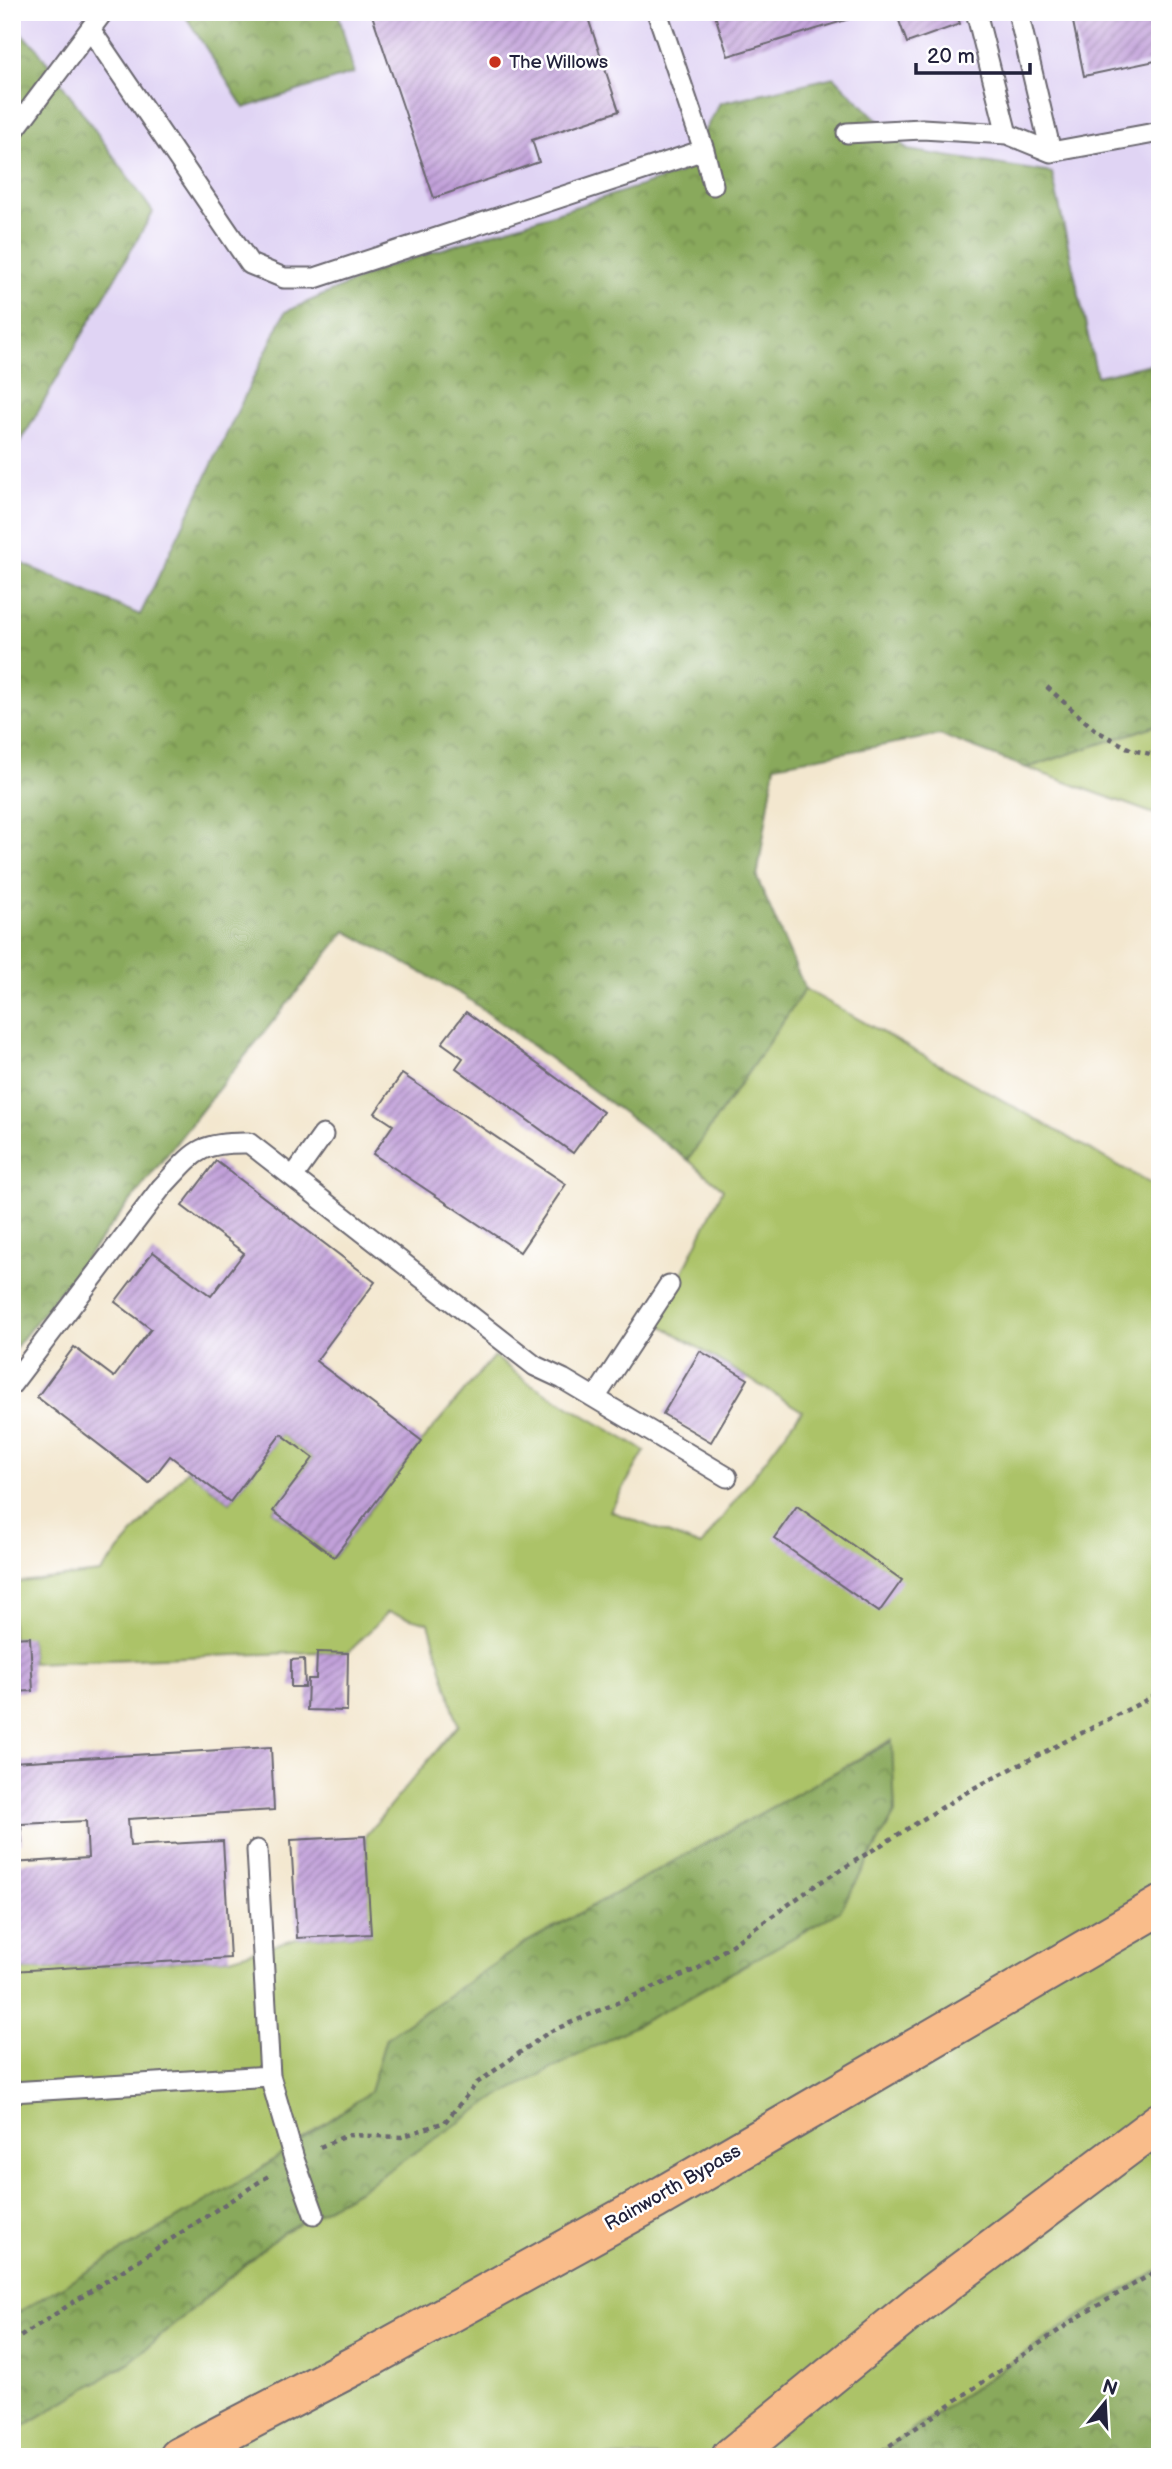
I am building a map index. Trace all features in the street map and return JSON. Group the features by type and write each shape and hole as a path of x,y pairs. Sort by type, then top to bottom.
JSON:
{"highway":[{"name":"Rainworth Bypass","path":"179,2457 371,2357 655,2200 1160,1906"},
{"path":"731,2457 921,2302 1160,2122"}],"lane":[{"path":"12,133 103,12"},
{"path":"657,12 704,150 713,185"},
{"path":"976,12 1007,134"},
{"path":"1018,12 1051,152"},
{"path":"90,29 250,264 284,278 315,278 704,150"},
{"path":"847,133 922,129 1007,134 1051,152 1160,132"},
{"path":"293,1177 323,1135"},
{"path":"12,1384 161,1188 201,1149 219,1143 249,1143 535,1366 596,1398 727,1477"},
{"path":"596,1398 668,1285"},
{"path":"257,1850 270,2076 294,2159 314,2214"},
{"path":"12,2092 270,2076"}],"path":[{"path":"1047,687 1095,730 1132,750 1160,756"},
{"path":"12,2342 294,2159 348,2135 401,2137 445,2122 477,2083 549,2032 699,1968 816,1885 972,1789 1160,1693"},
{"path":"873,2457 1080,2316 1160,2269"}],"shaded area":[{"path":"12,12 1160,12 1160,816 940,736 775,765 346,931 12,1352"}],"green space":[{"path":"183,12 338,12 354,73 244,108"},
{"path":"12,25 36,47 153,212 12,457"},
{"path":"834,77 908,150 1052,173 1097,376 1160,362 1160,724 1027,768 940,735 775,765 757,878 805,989 688,1160 463,995 346,931 12,1352 12,559 140,615 285,312 386,267 681,173 720,103"},
{"path":"1160,724 1160,816 1027,768"},
{"path":"805,989 1160,1189 1160,2269 1080,2316 873,2457 12,2457 12,2433 130,2362 283,2232 361,2189 895,1813 891,1740 525,1943 386,2038 370,2092 256,2172 12,2316 12,1971 230,1958 297,1938 370,1934 365,1836 458,1725 429,1623 388,1612 348,1653 32,1663 30,1638 12,1638 12,1583 100,1573 187,1470 230,1502 281,1434 313,1458 273,1511 334,1557 422,1441 494,1356 526,1381 645,1451 610,1511 701,1546 802,1411 658,1323 723,1189 688,1160"},
{"path":"892,1741 895,1813 840,1911 673,2006 497,2097 361,2189 283,2232 130,2362 12,2433 12,2316 256,2172 370,2092 386,2038 525,1943"},
{"path":"1160,2269 1160,2457 873,2457 1080,2316"}],"building":[{"name":"The Willows","path":"371,12 586,12 619,111 532,140 539,162 434,198"},
{"path":"714,12 869,12 869,13 728,56"},
{"path":"896,12 956,12 960,24 907,43"},
{"path":"1071,12 1160,12 1160,60 1084,76"},
{"path":"466,1012 603,1112 573,1153 456,1068 463,1058 442,1043"},
{"path":"402,1074 566,1184 520,1252 373,1154 393,1125 375,1113"},
{"path":"216,1161 375,1282 316,1361 422,1441 334,1557 273,1511 313,1458 281,1434 230,1502 170,1456 149,1483 37,1397 74,1347 114,1377 151,1329 115,1302 153,1252 211,1296 244,1253 182,1206"},
{"path":"700,1351 748,1379 711,1442 663,1414"},
{"path":"797,1506 902,1580 879,1612 774,1538"},
{"path":"30,1637 33,1691 12,1692 12,1638"},
{"path":"317,1652 348,1653 347,1711 307,1710 308,1679 316,1679"},
{"path":"304,1659 305,1687 291,1687 291,1660"},
{"path":"271,1747 274,1810 128,1819 130,1846 223,1841 230,1958 12,1971 12,1863 88,1858 86,1821 21,1824 22,1843 12,1843 12,1762"},
{"path":"365,1836 371,1934 297,1938 291,1840"}],"place":[{"name":"The Willows","path":"495,62"}]}
